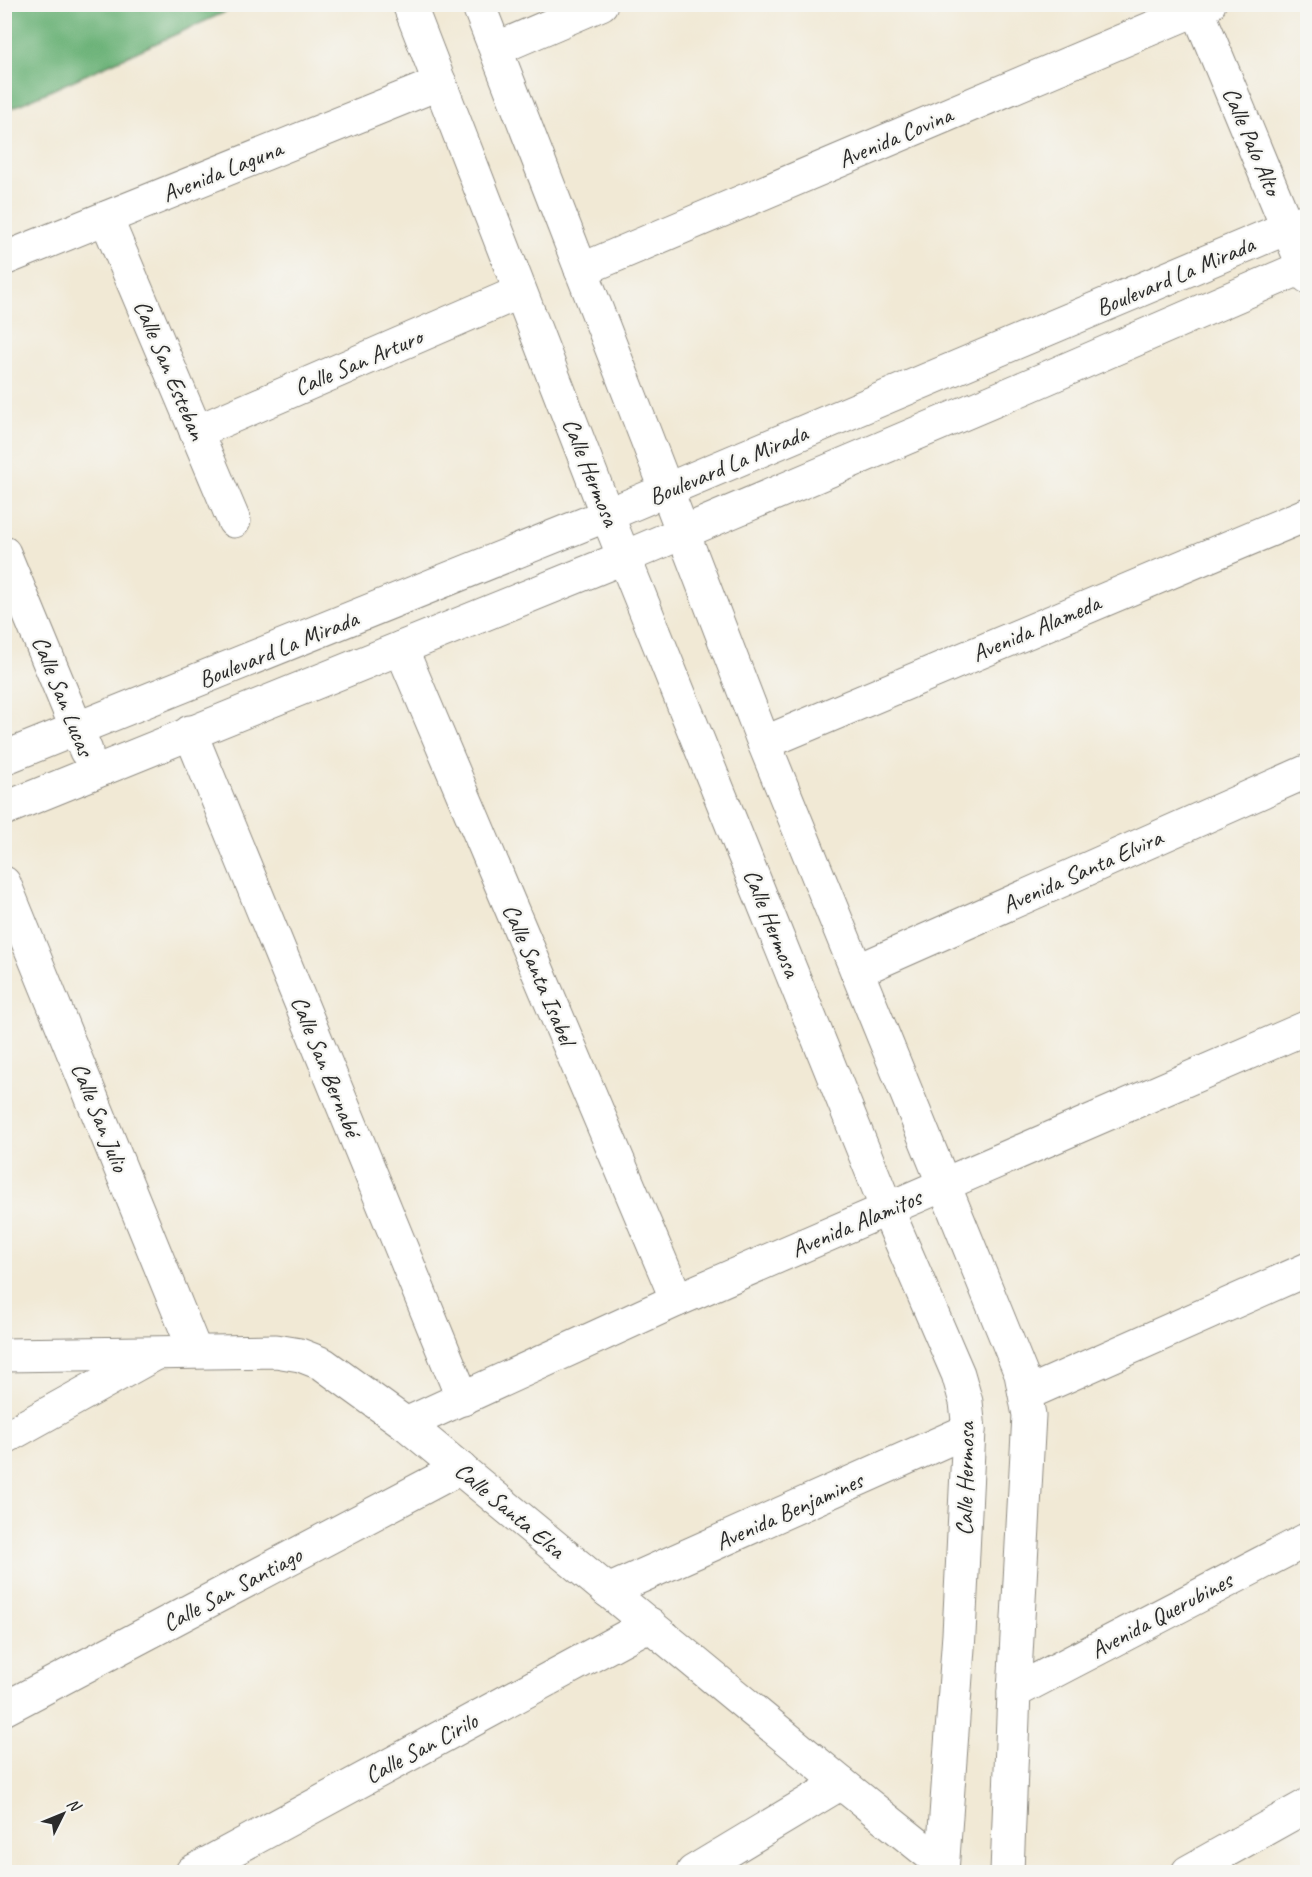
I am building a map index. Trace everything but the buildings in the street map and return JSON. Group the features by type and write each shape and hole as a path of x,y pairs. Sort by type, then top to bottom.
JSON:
{"street":[{"name":"Calle Hermosa","path":"409,4 607,515 887,1209 958,1374 966,1402 969,1430 959,1634 942,1868"},
{"path":"478,4 764,743 1021,1374 1029,1415 1007,1872"},
{"path":"496,49 601,4"},
{"name":"Calle Palo Alto","path":"1200,6 1298,223 1306,270"},
{"name":"Avenida Covina","path":"581,270 1200,6"},
{"name":"Avenida Laguna","path":"4,259 440,83"},
{"name":"Calle San Esteban","path":"106,218 234,521"},
{"name":"Boulevard La Mirada","path":"4,758 667,491 1298,223"},
{"name":"Boulevard La Mirada","path":"4,808 684,533 1306,270"},
{"name":"Calle San Arturo","path":"196,432 520,292"},
{"name":"Avenida Alameda","path":"764,743 1308,514"},
{"name":"Calle San Lucas","path":"4,553 94,772"},
{"name":"Calle Santa Isabel","path":"401,648 677,1300"},
{"name":"Calle San Bernabé","path":"190,732 463,1399"},
{"name":"Avenida Santa Elvira","path":"856,971 1308,771"},
{"name":"Calle San Julio","path":"4,883 195,1351"},
{"name":"Avenida Alamitos","path":"406,1424 677,1300 1308,1027"},
{"path":"1026,1394 1308,1269"},
{"name":"Calle Santa Elsa","path":"4,1354 276,1351 300,1355 323,1364 406,1424 942,1868"},
{"path":"4,1438 158,1352"},
{"name":"Avenida Benjamines","path":"608,1591 969,1430"},
{"name":"Calle San Santiago","path":"4,1709 460,1468"},
{"name":"Avenida Querubines","path":"1014,1692 1308,1539"},
{"name":"Calle San Cirilo","path":"192,1872 650,1624"},
{"path":"693,1872 841,1784"},
{"path":"1188,1872 1308,1805"}],"green space":[{"path":"5,4 241,4 241,5 5,111"}]}
